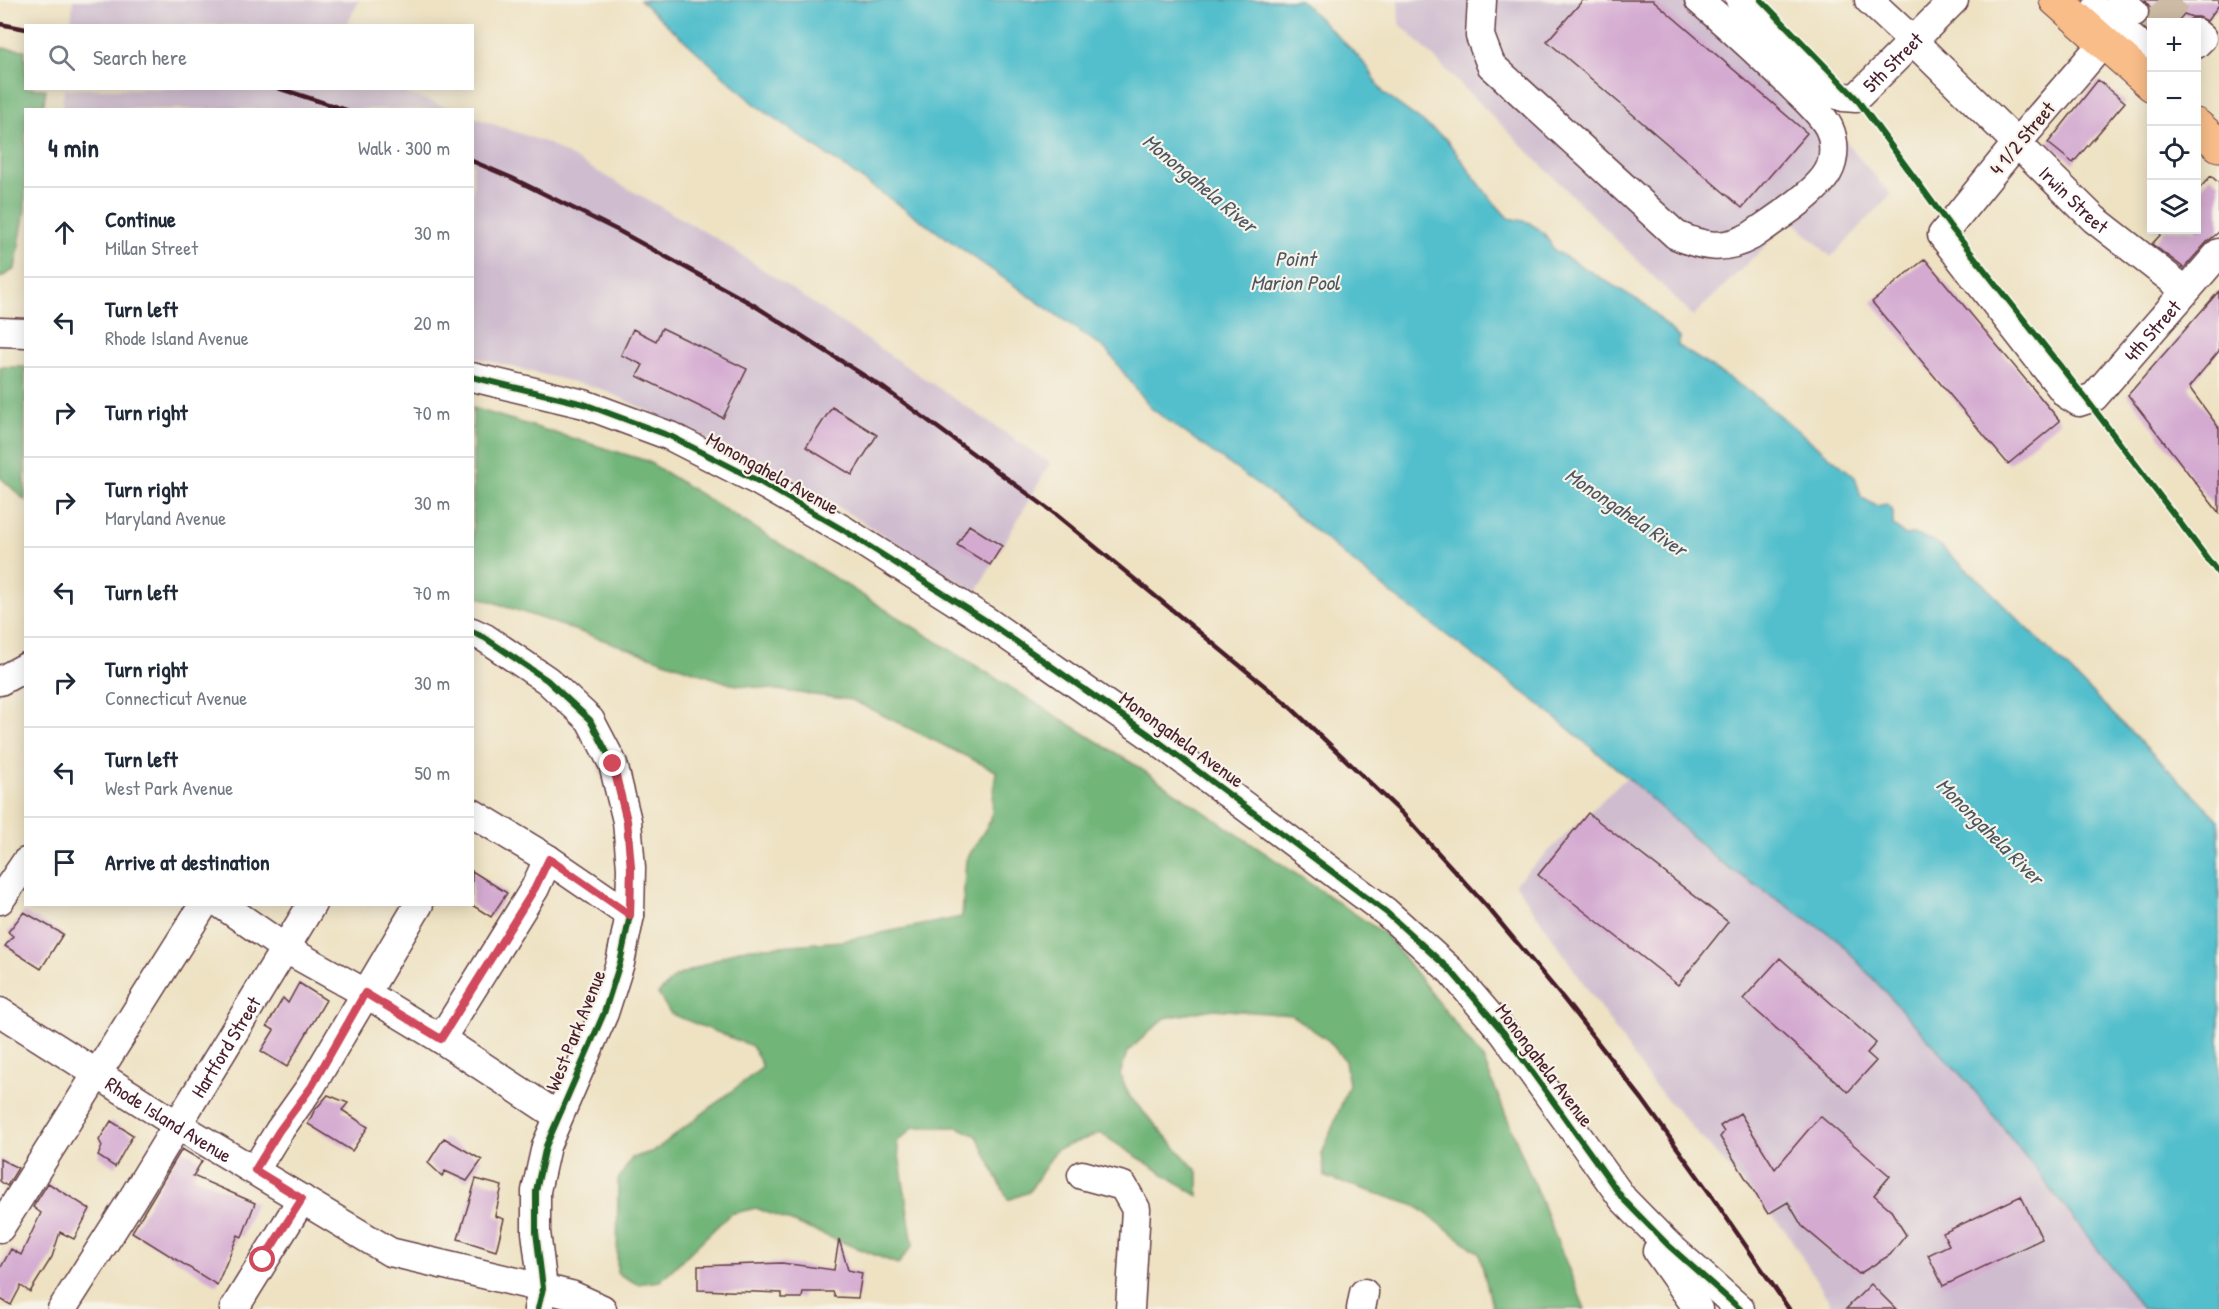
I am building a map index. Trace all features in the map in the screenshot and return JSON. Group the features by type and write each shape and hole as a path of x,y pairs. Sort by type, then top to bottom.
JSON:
{"main road":[{"path":"2056,0 2107,14 2147,79"},
{"path":"2197,126 2219,145"}],"street":[{"path":"1482,0 1479,36 1491,66 1676,235 1697,244 1722,247 1739,243 1751,236 1820,184 1832,160 1833,147 1829,128 1814,108 1765,59 1699,0"},
{"name":"5th Street","path":"1740,0 1820,88 1843,97 1856,98 1954,0"},
{"name":"Irwin Street","path":"1869,0 2094,219 2185,290"},
{"path":"2107,14 2147,51"},
{"name":"4 1/2 Street","path":"2079,402 2066,394 1942,235 2016,144 2107,14"},
{"name":"4th Street","path":"2079,402 2094,397 2219,253"},
{"path":"0,332 24,333"},
{"name":"Monongahela Avenue","path":"474,377 584,404 670,436 760,482 845,531 985,620 1148,733 1386,912 1450,971 1504,1033 1623,1199 1668,1245 1740,1309"},
{"name":"West Park Avenue","path":"474,633 547,680 590,720 613,764 627,821 631,868 630,915 620,963 604,1013 546,1146 536,1191 536,1232 541,1299"},
{"path":"0,681 24,668"},
{"path":"474,814 549,859 630,915"},
{"path":"441,1039 535,888 549,859"},
{"path":"0,900 24,865"},
{"path":"0,1228 203,906"},
{"path":"224,906 286,949 441,1039 558,1116"},
{"name":"Hartford Street","path":"62,1309 131,1201 311,906"},
{"path":"255,1170 279,1131 312,1086 418,906"},
{"name":"Rhode Island Avenue","path":"0,1012 176,1124 390,1252 541,1299"},
{"path":"1082,1175 1123,1186 1136,1209 1130,1309"},
{"path":"234,1309 302,1199"},
{"path":"1623,1199 1698,1309"},
{"path":"541,1299 571,1295 602,1309"}],"shaded area":[{"path":"73,0 359,0 347,24 71,24"},
{"path":"1398,0 1722,0 1799,77 1854,152 1891,195 1831,257 1792,220 1693,316 1399,23"},
{"path":"64,90 399,90 449,108 62,108"},
{"path":"474,117 547,143 719,240 1050,463 976,593 794,479 601,389 474,357"},
{"path":"1627,777 1720,862 1836,938 1970,1085 2142,1309 1834,1309 1786,1231 1651,1082 1515,883"}],"green space":[{"path":"0,48 24,50 24,90 46,90 43,108 24,108 24,216 15,269 0,278"},
{"path":"0,367 24,367 24,499 0,477"},
{"path":"474,408 647,461 1135,765 1386,935 1483,1059 1585,1309 1493,1309 1479,1253 1416,1206 1325,1177 1322,1154 1349,1085 1345,1061 1329,1041 1291,1015 1213,1009 1165,1018 1127,1052 1120,1075 1130,1097 1198,1172 1198,1196 1100,1133 1056,1150 1029,1192 1008,1200 977,1136 958,1127 914,1127 897,1142 913,1245 898,1264 756,1208 730,1214 660,1281 637,1284 617,1273 618,1180 632,1158 654,1151 763,1067 752,1046 671,1014 658,994 675,977 741,949 842,941 962,917 966,860 991,820 996,771 852,700 731,684 474,595"}],"water":[{"name":"Point Marion Pool","path":"640,0 1300,0 1354,52 1368,68 1384,94 1446,139 1489,197 1508,218 1528,222 1544,233 1554,250 1646,305 1680,339 1677,345 1750,392 1855,477 1861,497 1876,506 1887,504 1893,511 1893,525 1904,535 1913,534 1934,541 1982,583 2219,820 2219,1309 2142,1309 1970,1085 1836,938 1720,862 1627,777 1535,701 1393,595 1267,491 1152,409 1104,348 757,106"}],"building":[{"path":"1583,0 1653,0 1807,133 1742,208 1547,41"},
{"path":"2145,0 2219,0 2219,5 2207,21 2184,14 2180,18 2148,18 2150,7"},
{"path":"2098,80 2125,102 2073,163 2048,143"},
{"path":"2211,176 2219,183 2219,232 2184,268 2152,244 2161,234 2201,234 2201,187"},
{"path":"1925,259 2060,421 2008,464 1872,302"},
{"path":"2219,291 2219,351 2189,387 2219,428 2219,513 2128,395"},
{"path":"662,328 747,369 723,418 637,376 643,365 621,355 633,329 656,341"},
{"path":"832,407 877,435 852,475 806,447"},
{"path":"969,525 1002,546 990,565 957,545"},
{"path":"1588,813 1728,922 1678,985 1538,875"},
{"path":"474,872 507,893 491,917 474,906"},
{"path":"24,912 63,934 41,969 5,946 13,936 8,932"},
{"path":"1780,958 1876,1043 1867,1053 1876,1061 1848,1092 1743,999"},
{"path":"299,983 326,1000 287,1067 261,1051 274,1030 267,1026 283,998 288,1003"},
{"path":"328,1095 348,1103 342,1110 368,1127 352,1151 308,1124 314,1111"},
{"path":"1740,1113 1775,1169 1820,1116 1890,1176 1874,1195 1890,1209 1906,1235 1890,1255 1859,1274 1802,1226 1788,1202 1768,1214 1720,1137 1724,1132 1720,1126"},
{"path":"111,1121 133,1135 115,1167 98,1156 102,1146 99,1140"},
{"path":"444,1138 482,1160 467,1181 445,1171 442,1176 428,1163"},
{"path":"182,1149 202,1161 193,1176 255,1203 242,1237 238,1235 217,1285 132,1232"},
{"path":"0,1159 18,1168 7,1186 0,1181"},
{"path":"476,1179 502,1186 495,1216 504,1219 496,1251 458,1239"},
{"path":"48,1183 90,1209 74,1239 60,1232 52,1257 30,1292 21,1286 11,1305 0,1299 0,1269 11,1249 21,1255 41,1213 33,1207"},
{"path":"2021,1196 2042,1239 1943,1286 1928,1255 1949,1245 1943,1233"},
{"path":"839,1239 848,1270 862,1273 858,1298 835,1297 833,1292 803,1292 802,1298 782,1298 782,1293 698,1290 698,1266 782,1263 834,1270"},
{"path":"1871,1284 1896,1309 1846,1309"}],"tunnel":[{"path":"2158,0 2179,18"},
{"path":"2134,12 2147,24"}],"railway":[{"path":"0,24 24,29"},
{"path":"284,90 340,108"},
{"path":"474,162 619,231 752,304 885,389 1054,513 1288,705 1403,814 1489,909 1563,998 1642,1099 1789,1309"}],"cycle path":[{"path":"1761,0 1856,98 1949,225 2087,400 2219,574"},
{"path":"474,377 584,404 670,436 760,482 845,531 985,620 1147,733 1386,912 1451,971 1504,1033 1623,1199 1668,1245 1740,1309"},
{"path":"474,633 547,680 590,720 613,764 627,821 631,868 630,915 620,963 604,1013 546,1146 536,1191 536,1232 543,1288 538,1309"}],"route":[{"path":"263,1260 302,1199 255,1170 279,1131 312,1086 365,993 441,1039 535,888 549,859 630,915 631,868 627,821 613,764"}],"water label":[{"name":"Monongahela River","path":"1200,183"},
{"name":"Monongahela River","path":"1626,512"},
{"name":"Monongahela River","path":"1990,831"}]}
